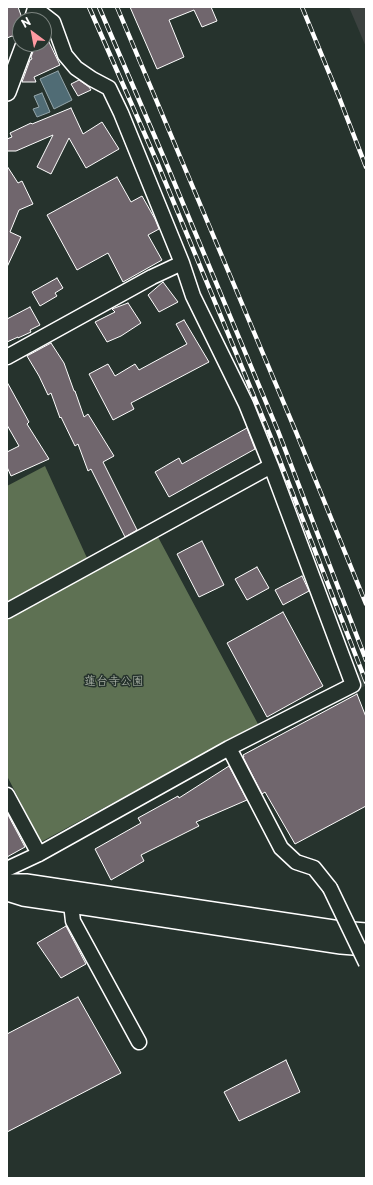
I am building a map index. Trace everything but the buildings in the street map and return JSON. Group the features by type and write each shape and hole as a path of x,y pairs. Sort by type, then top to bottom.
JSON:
{"street":[{"path":"7,869 39,854 229,748 353,684 271,466 246,404 193,296 182,263 121,113 109,88 76,68 65,55 52,21"},
{"path":"7,92 22,52"},
{"path":"7,357 152,277 182,263"},
{"path":"7,611 271,466"},
{"path":"229,748 281,848 296,862 314,868 330,888 366,963"},
{"path":"7,794 39,854"},
{"path":"7,883 26,883 340,930 366,932"},
{"path":"7,892 23,897 341,945 366,946"},
{"path":"71,904 73,921 139,1042"}],"shaded area":[{"path":"349,7 366,7 366,47"}],"green space":[{"path":"45,466 87,558 7,603 7,486"},
{"name":"蓮台寺公園","path":"158,537 258,724 41,842 7,776 7,620"}],"water":[{"path":"58,71 72,100 54,109 40,79"},
{"path":"42,93 50,112 37,117 33,109 39,107 34,96"}],"tunnel":[{"path":"353,685 366,677"}],"railway":[{"path":"89,7 157,162 270,435 366,682"},
{"path":"99,7 278,431 366,660"},
{"path":"117,7 296,432 366,604"},
{"path":"302,7 366,167"}]}
